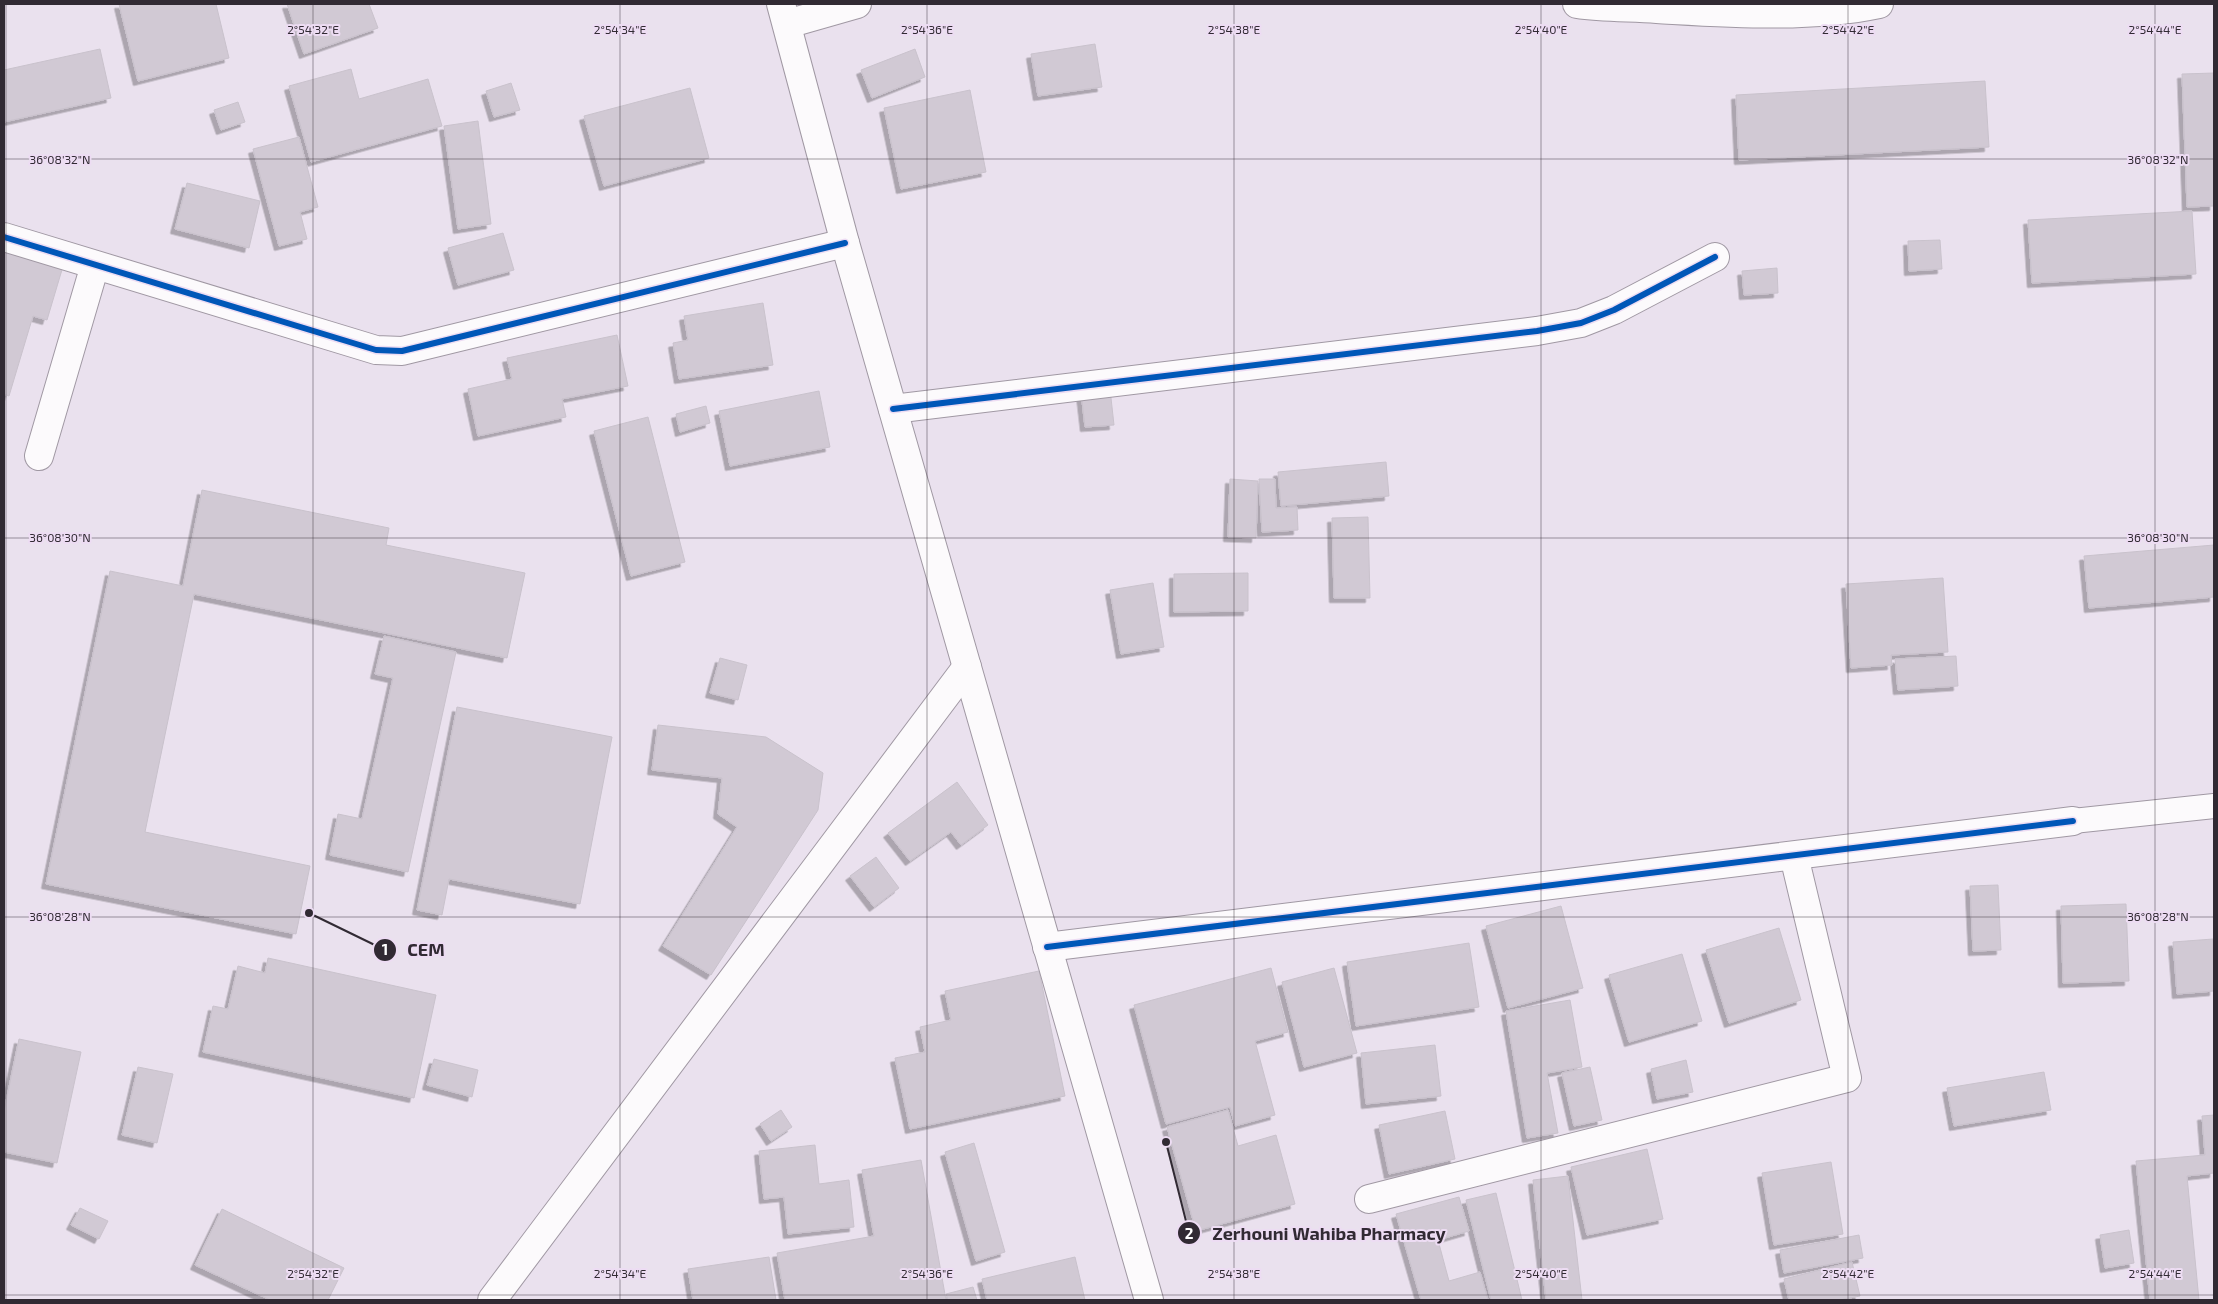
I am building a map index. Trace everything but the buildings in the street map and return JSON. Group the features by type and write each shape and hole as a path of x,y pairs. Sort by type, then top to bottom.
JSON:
{"street":[{"path":"857,4 784,14 845,243 1149,1300"},
{"path":"1577,4 1692,11 1787,12 1857,8 1879,4"},
{"path":"4,236 376,350 402,351 845,243"},
{"path":"893,409 1517,333 1581,323 1614,310 1715,257"},
{"path":"39,456 95,265"},
{"path":"492,1300 967,667"},
{"path":"1048,947 2073,821"},
{"path":"1369,1199 1847,1078 1794,856"}],"lane":[{"path":"2073,821 2214,806"}],"cycle path":[{"path":"4,237 376,350 402,351 845,243"},
{"path":"893,409 1537,331 1581,323 1614,310 1715,257"},
{"path":"1047,947 2073,821"}],"place":[{"name":"CEM","path":"309,913"},
{"name":"Zerhouni Wahiba Pharmacy","path":"1166,1142"}]}
